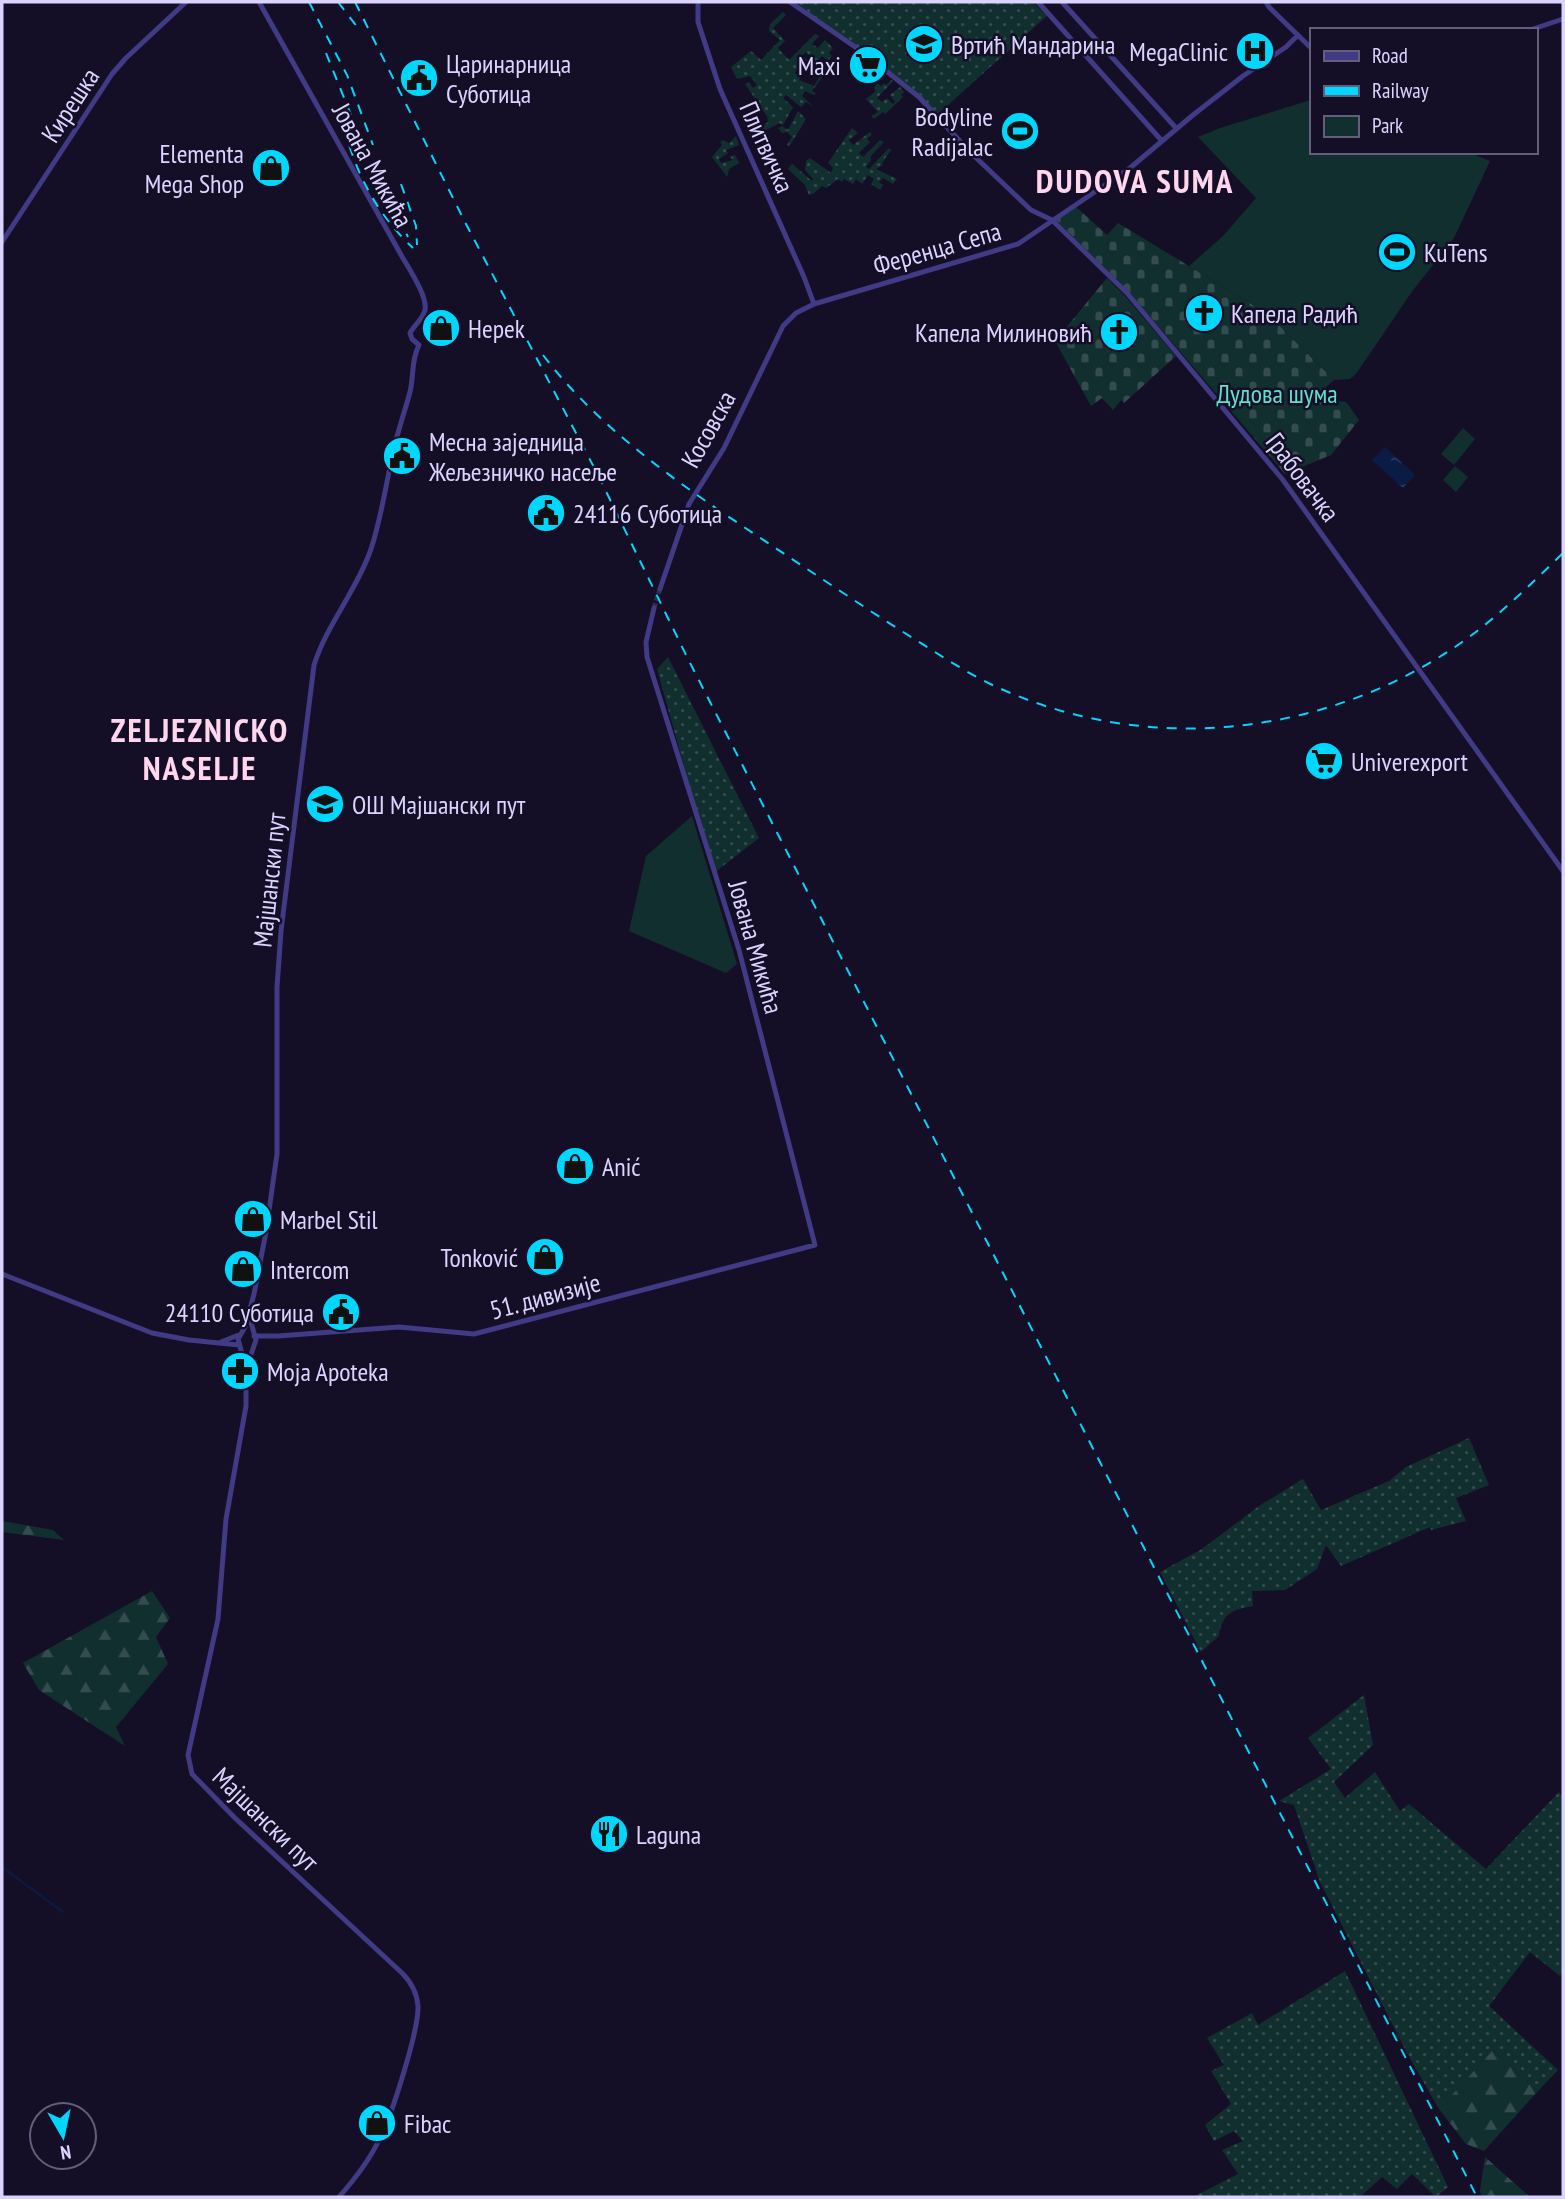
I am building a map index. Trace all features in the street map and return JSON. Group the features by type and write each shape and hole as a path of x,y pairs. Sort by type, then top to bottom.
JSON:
{"street":[{"name":"Кирешка","path":"2,242 113,74 126,58 186,2"},
{"name":"Јована Микића","path":"259,2 421,292 425,312 410,335 419,345"},
{"name":"Плитвичка","path":"698,2 698,22 720,89 814,304"},
{"name":"Грабовачка","path":"790,2 861,51 919,97 970,152 1031,210 1052,220 1127,293 1283,480 1563,871"},
{"path":"1038,2 1162,141"},
{"path":"1062,2 1176,128"},
{"path":"1266,2 1310,47"},
{"path":"1536,28 1563,19"},
{"name":"Ференца Сепа","path":"814,304 1018,244 1130,169 1176,128 1243,76 1286,47 1298,35"},
{"name":"Косовска","path":"660,590 689,504 724,448 783,326 796,313 814,304"},
{"name":"Мајшански пут","path":"242,1333 250,1312 266,1232 277,1154 277,987 314,665 319,651 352,594 372,548 394,446 411,388 412,363 419,345"},
{"name":"Јована Микића","path":"654,608 646,647 649,663 739,950 816,1245"},
{"name":"51. дивизије","path":"254,1335 278,1336 392,1328 474,1334 816,1245"},
{"path":"2,1274 152,1333 189,1340 240,1345 247,1349 253,1347 254,1335 249,1332 242,1333 217,1342"},
{"name":"Мајшански пут","path":"250,1312 254,1335"},
{"path":"240,1345 238,1339 242,1333"},
{"name":"51. дивизије","path":"253,1347 278,1336"},
{"name":"Мајшански пут","path":"240,1345 246,1369 246,1406 226,1519 218,1619 189,1747 189,1764 196,1778 235,1818 402,1973 416,1994 418,2010 384,2130 368,2160 339,2197"},
{"name":"Мајшански пут","path":"246,1369 253,1347"}],"green space":[{"path":"797,2 1033,2 1048,15 938,114 920,96"},
{"path":"783,12 786,15 773,28 785,41 778,48 789,60 815,34 819,36 812,44 818,48 825,40 833,48 829,53 832,56 828,61 822,56 816,63 806,52 802,56 815,65 813,68 807,63 801,71 797,69 795,73 801,77 799,80 814,86 819,78 812,72 816,69 824,75 812,91 816,94 805,91 802,96 814,107 806,102 801,107 786,95 783,98 793,107 783,125 780,123 754,136 753,133 768,122 767,116 745,84 749,82 753,88 757,85 750,76 737,79 731,67 751,51 761,60 780,40 769,31 770,24"},
{"path":"893,81 877,98 882,102 887,98 893,104 895,102 890,95 900,87 904,92 901,95 903,97 885,114 883,112 874,119 872,116 878,112 866,99 876,91 874,88 877,83 886,85"},
{"path":"1310,100 1310,154 1473,154 1490,161 1454,238 1350,379 1334,380 1268,314 1189,266 1223,236 1256,198 1198,137"},
{"path":"798,111 806,119 789,147 787,145 792,137 778,128 782,126 788,130"},
{"path":"852,128 858,133 849,140 853,145 870,132 872,134 867,139 870,142 859,153 863,157 880,140 884,142 870,157 866,167 869,169 889,148 891,150 883,165 876,169 897,179 893,184 883,178 879,182 883,185 880,190 871,184 874,179 868,175 862,184 856,179 853,184 838,179 809,195 805,185 788,169 792,164 812,181 805,170 806,161 810,158 831,173 833,168 828,163"},
{"path":"736,136 739,145 726,150 728,153 719,159 721,163 733,160 730,157 735,155 739,163 729,169 727,177 712,157 722,145 720,142 723,140 729,143"},
{"name":"Дудова шума","path":"1074,205 1107,235 1118,223 1268,314 1334,380 1326,387 1338,401 1346,402 1359,420 1331,455 1285,474 1129,292 1056,220"},
{"name":"Дудова шума","path":"1107,278 1176,356 1124,403 1121,400 1113,410 1102,398 1091,406 1055,341"},
{"path":"1463,428 1475,439 1454,465 1441,454"},
{"path":"1455,466 1468,477 1456,492 1443,480"},
{"path":"668,657 759,838 714,873 657,669"},
{"path":"692,816 737,964 726,973 629,931 646,856"},
{"path":"1469,1438 1489,1485 1456,1498 1466,1521 1431,1530 1430,1527 1341,1566 1326,1545 1317,1569 1285,1590 1252,1591 1253,1606 1229,1614 1220,1628 1219,1636 1201,1652 1160,1572 1202,1549 1259,1506 1303,1479 1321,1510 1389,1481 1406,1467"},
{"path":"2,1521 53,1530 64,1540 2,1532"},
{"path":"152,1591 170,1618 156,1637 168,1664 116,1727 125,1746 39,1690 23,1663"},
{"path":"1364,1695 1373,1745 1334,1782 1345,1798 1375,1772 1400,1811 1409,1804 1486,1869 1559,1792 1563,1797 1563,1973 1560,1976 1530,1952 1489,2006 1558,2070 1538,2091 1493,2050 1439,2109 1408,2055 1320,1882 1294,1805 1279,1801 1331,1769 1308,1738"},
{"path":"1345,1971 1448,2187 1436,2197 1412,2174 1397,2189 1382,2177 1360,2197 1193,2197 1238,2174 1222,2150 1243,2141 1234,2131 1214,2141 1205,2125 1231,2104 1211,2071 1224,2065 1207,2038 1252,2013 1258,2025"},
{"path":"1493,2050 1538,2091 1484,2151 1466,2144 1439,2109"},
{"path":"1485,2157 1530,2197 1482,2197 1480,2191"}],"water":[{"path":"1385,447 1415,475 1403,488 1372,460"}],"waterway":[{"path":"2,1867 63,1912"}],"tunnel":[{"path":"654,608 660,589"}],"railway":[{"path":"309,2 347,75 373,145"},
{"path":"338,2 358,28"},
{"path":"355,2 466,224 597,473 688,659 1477,2197"},
{"path":"326,53 355,125"},
{"path":"349,120 363,149"},
{"path":"344,128 355,162 370,193 389,222 413,248"},
{"path":"401,184 416,226 417,245"},
{"path":"389,200 408,237"},
{"path":"543,355 599,416 663,470 887,622 957,666 999,688 1056,709 1114,723 1173,728 1232,726 1291,717 1348,701 1403,677 1470,637 1563,553"}],"place":[{"name":"Вртић Мандарина","path":"924,44"},
{"name":"MegaClinic","path":"1255,51"},
{"name":"Maxi","path":"868,65"},
{"name":"Царинарница Суботица","path":"419,78"},
{"name":"Bodyline Radijalac","path":"1020,131"},
{"name":"Elementa Mega Shop","path":"271,168"},
{"name":"KuTens","path":"1397,252"},
{"name":"Капела Радић","path":"1204,313"},
{"name":"Hepek","path":"441,328"},
{"name":"Капела Милиновић","path":"1119,332"},
{"name":"Месна заједница Жељезничко насеље","path":"402,456"},
{"name":"24116 Суботица","path":"546,513"},
{"name":"Univerexport","path":"1324,761"},
{"name":"ОШ Мајшански пут","path":"325,804"},
{"name":"Anić","path":"575,1166"},
{"name":"Marbel Stil","path":"253,1219"},
{"name":"Tonković","path":"545,1257"},
{"name":"Intercom","path":"243,1269"},
{"name":"24110 Суботица","path":"341,1312"},
{"name":"Moja Apoteka","path":"240,1371"},
{"name":"Laguna","path":"609,1834"},
{"name":"Fibac","path":"377,2123"}],"district":[{"name":"DUDOVA SUMA","path":"1135,180"},
{"name":"ZELJEZNICKO NASELJE","path":"200,748"}]}
